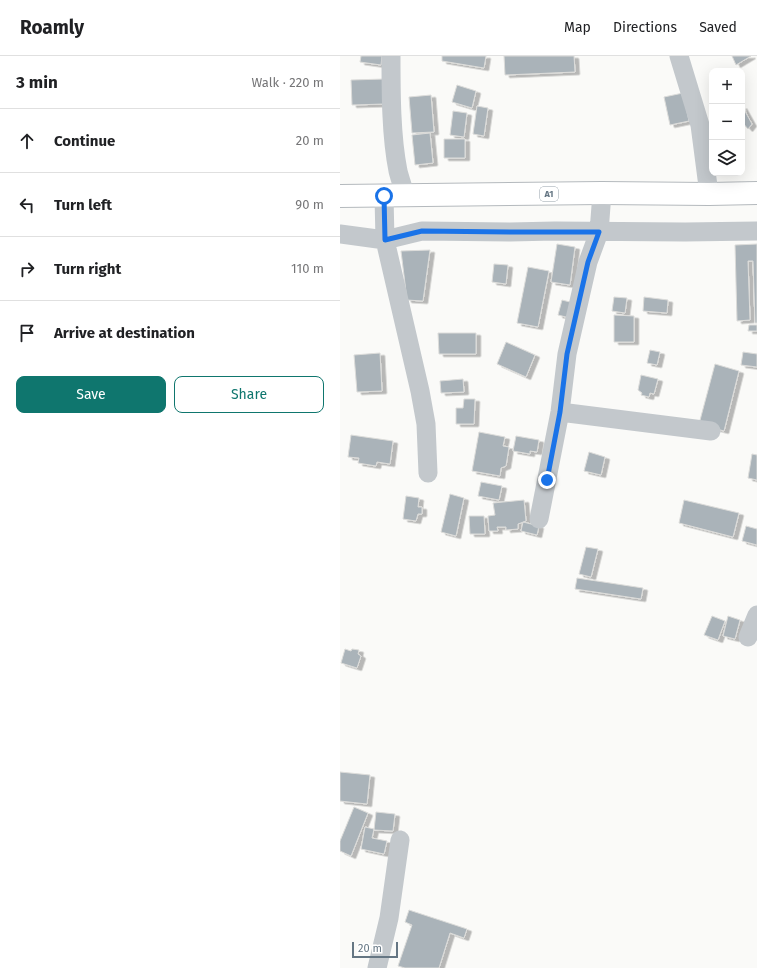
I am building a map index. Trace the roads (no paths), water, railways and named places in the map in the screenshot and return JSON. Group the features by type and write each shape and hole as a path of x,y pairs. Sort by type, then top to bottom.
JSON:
{"highway":[{"name":"A1","path":"340,196 757,193"}],"street":[{"path":"391,56 391,83 398,171 405,195"},
{"path":"679,56 700,126 709,194"},
{"path":"538,519 560,412 567,354 588,262 599,232 602,193"},
{"path":"384,196 385,240 420,391 426,424 428,473"},
{"path":"340,234 350,234 385,240 422,231 757,231"},
{"path":"560,412 711,431"},
{"path":"748,637 757,614"},
{"path":"377,968 389,918 400,840"}]}
